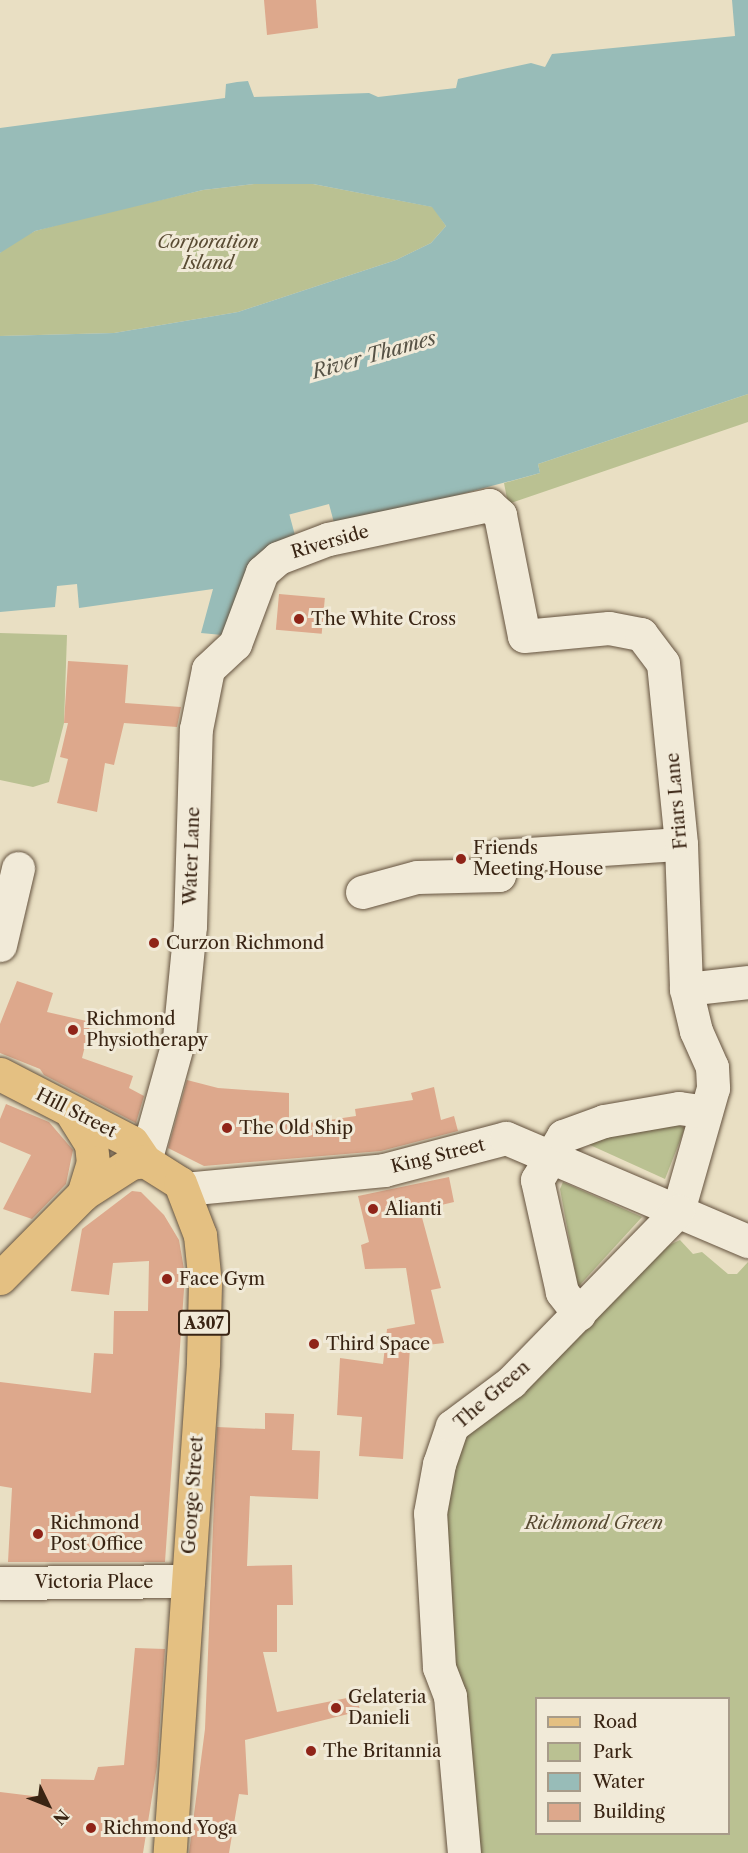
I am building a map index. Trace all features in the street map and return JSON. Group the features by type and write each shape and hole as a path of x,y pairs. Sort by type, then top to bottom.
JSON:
{"main road":[{"name":"Hill Street","path":"0,1074 71,1112 94,1119 132,1142 144,1161"},
{"path":"71,1112 91,1144 93,1162 83,1194"},
{"path":"0,1278 83,1194 131,1163 144,1161 184,1189"},
{"name":"George Street","path":"170,1853 206,1284 200,1235 184,1189"}],"street":[{"name":"Riverside","path":"215,658 235,644 262,572 278,558 328,539 489,505 500,515"},
{"name":"Friars Lane","path":"500,515 524,636 609,628 641,634 655,646 663,663 681,844 686,989 711,1067 713,1088 678,1211"},
{"name":"Water Lane","path":"144,1161 179,1038 190,926 196,729 208,669 215,658"},
{"path":"362,892 417,878 499,875 498,856 681,844"},
{"path":"0,945 18,868"},
{"path":"686,989 748,982"},
{"path":"579,1314 562,1292 537,1180 563,1136 604,1121 679,1108 706,1112"},
{"name":"King Street","path":"184,1189 384,1170 506,1138 553,1155 678,1211"},
{"path":"678,1211 748,1242"},
{"name":"The Green","path":"464,1853 450,1696 439,1667 430,1513 439,1464 452,1426 511,1382 678,1211"},
{"name":"Victoria Place","path":"0,1582 188,1581"}],"green space":[{"name":"Corporation Island","path":"254,184 313,184 433,207 446,226 431,243 396,260 238,312 114,333 0,336 0,253 9,244 35,231 79,219 203,190"},
{"path":"748,394 748,422 508,504 504,483 540,473 538,464"},
{"path":"0,633 67,635 64,723 49,782 33,787 0,780"},
{"path":"673,1122 685,1128 665,1179 579,1140"},
{"path":"563,1182 642,1217 578,1287 560,1189"},
{"name":"Richmond Green","path":"680,1240 693,1254 702,1252 728,1274 737,1274 748,1262 748,1853 478,1853 438,1516 458,1438 665,1247"}],"water":[{"name":"River Thames","path":"732,0 748,0 748,394 538,464 540,473 298,538 222,635 201,633 213,589 79,608 77,584 57,586 55,607 0,612 0,336 114,333 238,312 396,260 431,243 446,226 432,207 313,184 254,184 203,190 35,231 0,253 0,128 225,98 226,84 248,81 254,97 369,93 378,97 456,88 458,79 531,63 545,67 552,54 735,36"}],"pier":[{"path":"329,504 335,526 295,537 289,515"}],"building":[{"path":"264,0 316,0 318,28 267,35"},
{"name":"The White Cross","path":"279,594 325,598 322,634 276,630"},
{"path":"68,661 128,665 125,703 181,707 177,727 124,723 114,765 105,763 97,812 57,803 68,759 60,757 68,723 64,723"},
{"path":"17,981 53,993 47,1012 91,1022 82,1058 133,1076 129,1088 144,1096 136,1123 44,1075 40,1069 0,1053 0,1024"},
{"path":"187,1080 218,1088 289,1093 289,1126 356,1116 355,1109 413,1100 411,1093 434,1087 441,1120 454,1116 458,1131 381,1151 204,1166 168,1148"},
{"path":"6,1104 49,1122 73,1150 66,1184 32,1219 3,1209 31,1155 0,1142 0,1119"},
{"path":"449,1177 454,1202 420,1210 441,1288 431,1290 444,1343 410,1347 403,1459 359,1456 362,1417 337,1415 340,1358 383,1364 387,1329 415,1324 406,1268 365,1269 361,1245 369,1242 358,1196"},
{"path":"132,1191 141,1192 164,1215 179,1240 185,1275 165,1562 8,1562 12,1488 0,1486 0,1382 91,1393 94,1353 113,1354 114,1311 148,1311 149,1261 113,1263 109,1295 71,1291 82,1229"},
{"path":"265,1413 294,1414 292,1450 320,1451 318,1499 250,1496 247,1566 292,1565 293,1605 277,1605 277,1652 263,1652 277,1712 357,1696 360,1711 245,1740 248,1795 239,1794 229,1853 189,1853 205,1729 217,1427 265,1429"},
{"path":"135,1648 165,1649 157,1766 143,1853 0,1853 0,1792 41,1797 41,1779 94,1780 98,1767 124,1765"}],"place":[{"name":"The White Cross","path":"299,619"},
{"name":"Friends Meeting House","path":"461,859"},
{"name":"Curzon Richmond","path":"154,943"},
{"name":"Richmond Physiotherapy","path":"73,1030"},
{"name":"The Old Ship","path":"227,1128"},
{"name":"Alianti","path":"373,1209"},
{"name":"Face Gym","path":"167,1279"},
{"name":"Third Space","path":"314,1344"},
{"name":"Richmond Post Office","path":"38,1534"},
{"name":"Gelateria Danieli","path":"336,1708"},
{"name":"The Britannia","path":"311,1751"},
{"name":"Richmond Yoga","path":"91,1828"}]}
